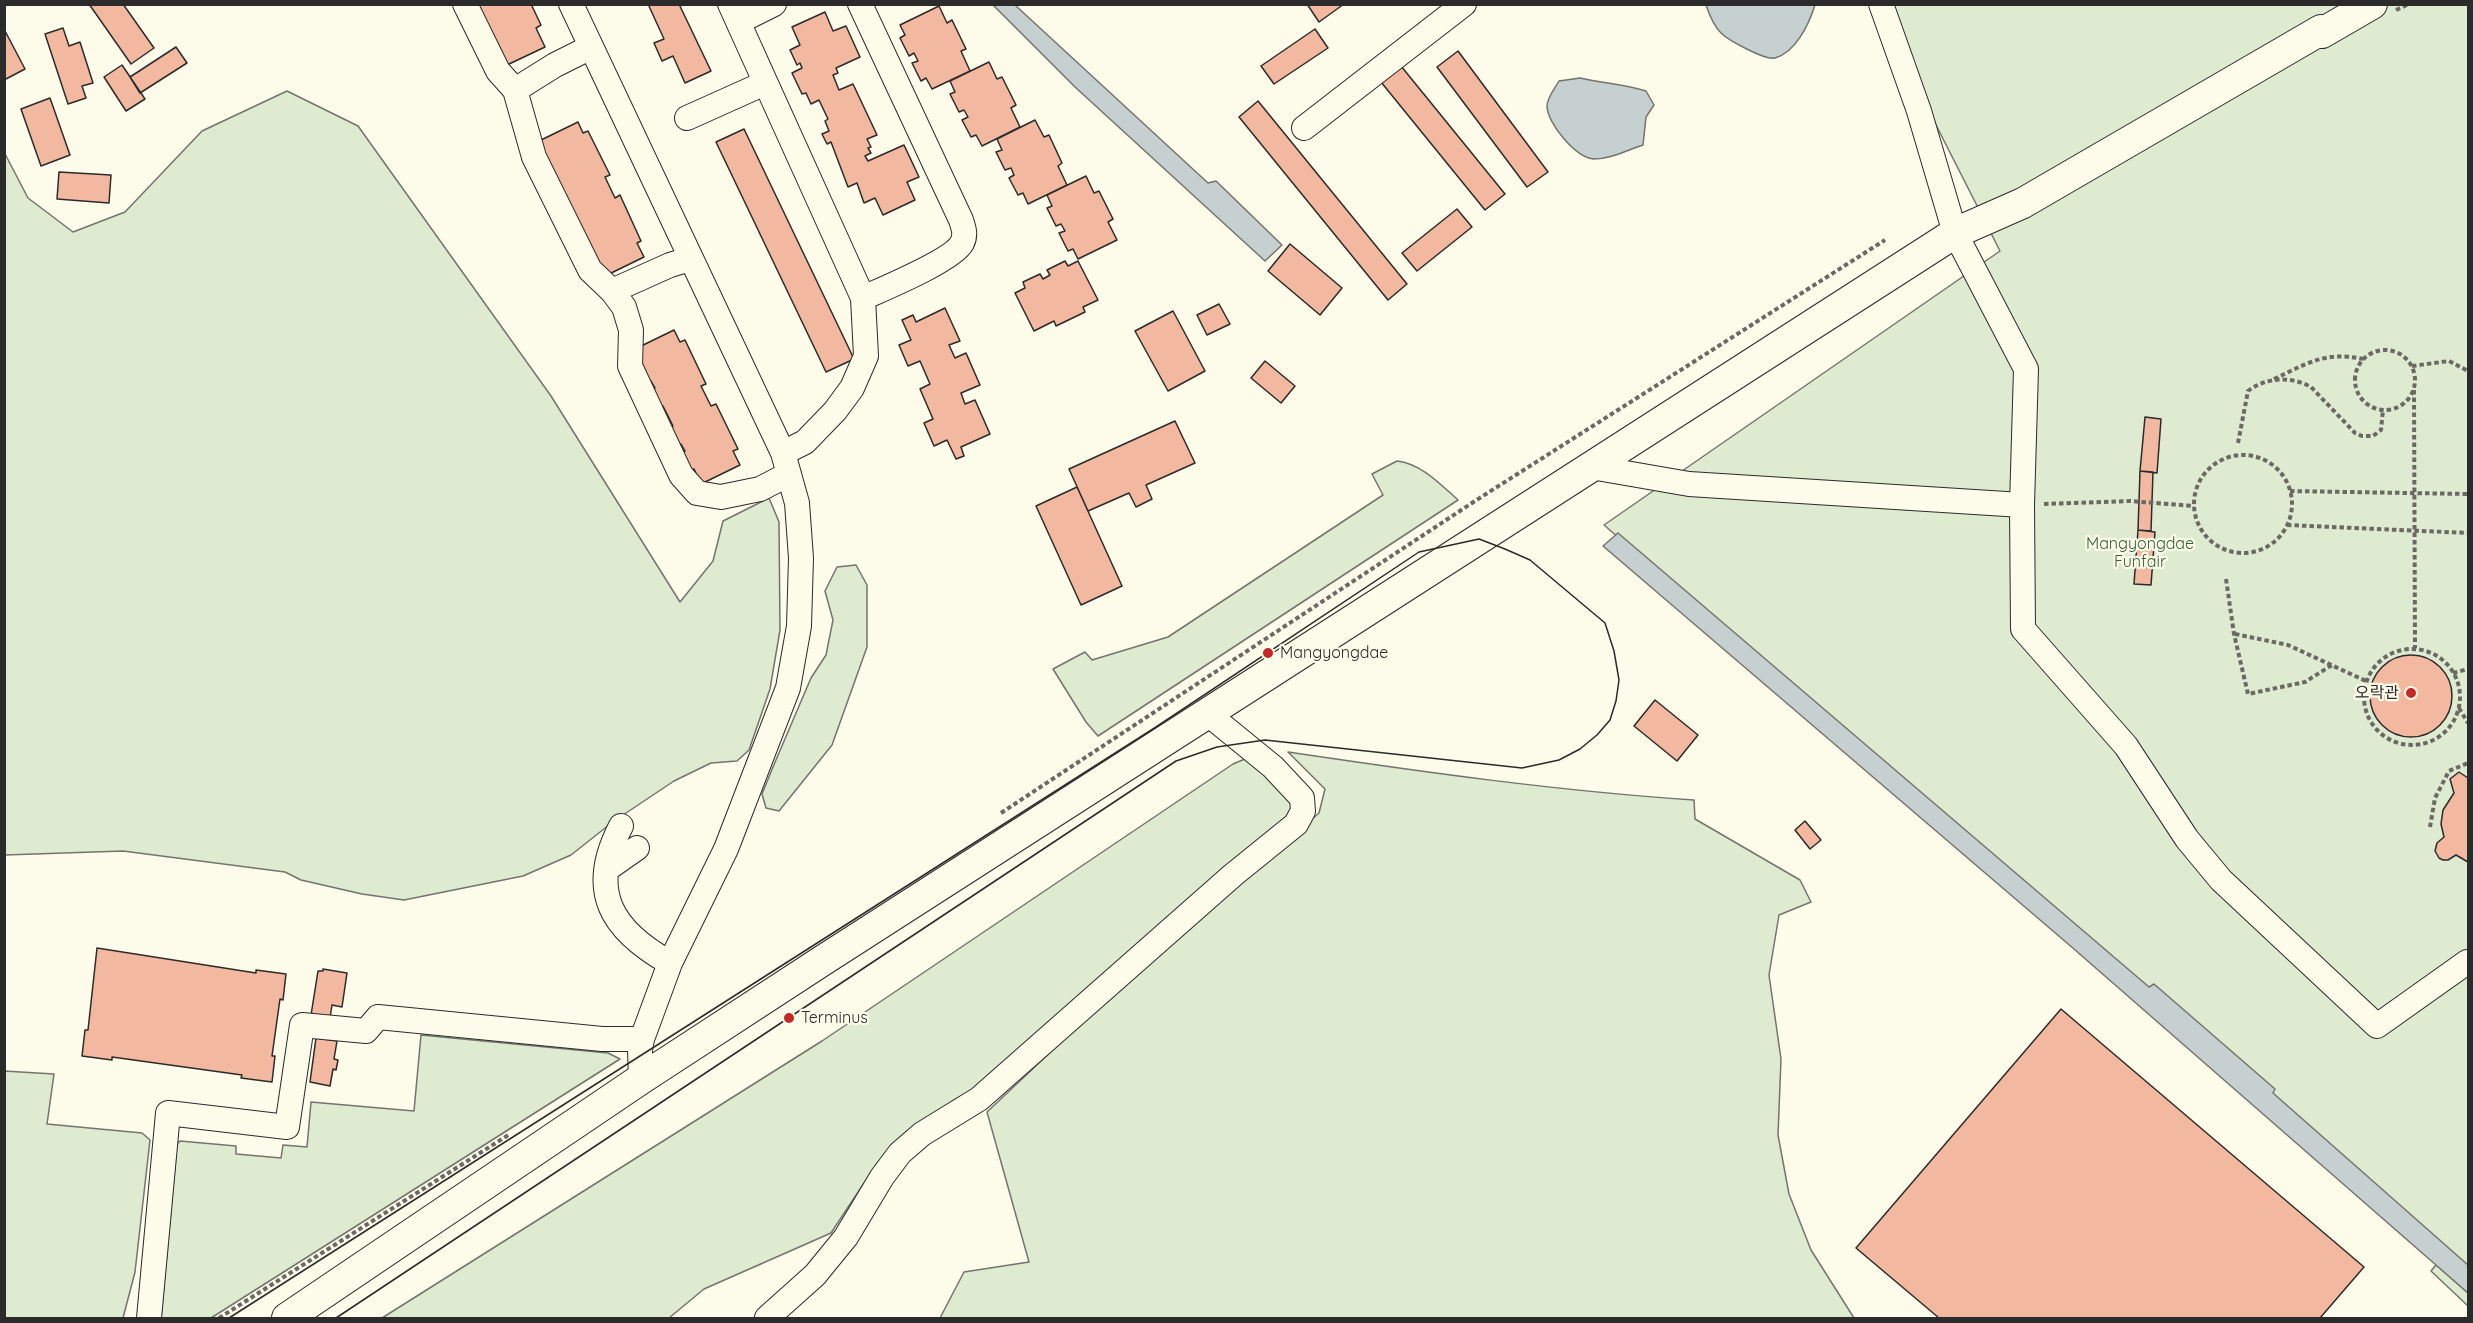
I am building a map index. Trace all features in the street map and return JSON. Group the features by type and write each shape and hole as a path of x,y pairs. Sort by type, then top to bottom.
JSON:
{"main road":[{"path":"287,1318 641,1079 1955,233 2023,203 2321,30 2322,33 2372,4"}],"street":[{"path":"465,4 498,71 515,90 534,157 590,270 612,291 624,307 631,330 630,366 681,476 697,493 721,497 760,489 786,464 835,411 852,388 866,356 863,298 734,13 774,4"},
{"path":"571,4 786,464 797,503 801,558 799,626 788,688 726,849 670,963 642,1039 641,1079"},
{"path":"860,4 962,220 965,234 961,246 949,257 863,298"},
{"path":"1304,128 1464,4"},
{"path":"1881,4 1919,111 1955,233 2026,369 2022,505 2023,629 2127,746 2187,839 2221,880 2377,1026 2468,962"},
{"path":"515,90 555,65 591,47"},
{"path":"687,118 765,83"},
{"path":"612,291 670,265 690,259"},
{"path":"1591,467 1689,484 2022,505"},
{"path":"767,1318 815,1275 846,1237 882,1176 900,1154 922,1134 979,1099 1233,875 1296,824 1303,811 1302,798 1273,767 1208,714"},
{"path":"621,826 614,841 607,869 605,883 607,899 614,917 626,932 670,963"},
{"path":"607,869 637,848"},
{"path":"149,1318 168,1113 287,1127 302,1025 366,1031 378,1017 602,1039 642,1039"}],"path":[{"path":"998,815 1475,501 1885,240"},
{"path":"2414,390 2406,402 2398,408 2383,410 2369,406 2356,390 2356,370 2364,359 2378,350 2388,350 2406,358 2415,375 2415,648"},
{"path":"2238,443 2248,392 2265,381 2320,357 2349,356 2364,359"},
{"path":"2412,366 2449,361 2469,371"},
{"path":"2274,379 2304,383 2311,387 2355,433 2362,436 2373,436 2380,430 2383,410"},
{"path":"2241,455 2260,459 2277,469 2290,490 2291,514 2287,525 2272,543 2262,549 2239,553 2227,551 2208,538 2201,529 2194,506 2195,494 2207,471 2223,460 2241,455"},
{"path":"2290,490 2469,494"},
{"path":"2022,505 2130,501 2194,506"},
{"path":"2287,525 2469,533"},
{"path":"2226,579 2248,694 2305,682 2332,665"},
{"path":"2235,634 2288,645 2366,681"},
{"path":"2415,648 2433,653 2453,672 2458,681 2460,700 2455,719 2444,734 2427,744 2408,746 2390,741 2375,729 2365,712 2363,693 2368,675 2379,660 2396,651 2415,648"},
{"path":"2453,672 2469,669"},
{"path":"2458,707 2469,723"},
{"path":"2430,827 2435,798 2450,771 2469,763"},
{"path":"219,1318 514,1131"}],"green space":[{"name":"Mangyongdae Funfair","path":"1891,5 2468,5 2468,1269 1604,525 2000,251 1936,125"},
{"path":"287,91 358,126 551,396 680,602 713,561 723,521 769,498 779,522 780,630 770,689 749,750 737,761 711,763 674,781 614,821 571,855 523,876 404,900 362,894 301,880 285,872 123,851 5,855 4,152 28,198 73,232 125,212 202,131"},
{"path":"1397,461 1423,470 1458,500 1098,736 1086,722 1053,669 1085,652 1092,660 1168,637 1383,495 1372,474"},
{"path":"856,565 867,585 867,647 832,745 779,811 766,808 762,794 811,678 826,655 833,620 825,591 837,567"},
{"path":"1288,752 1541,786 1694,800 1695,819 1800,880 1811,902 1779,915 1769,975 1781,1059 1778,1135 1789,1194 1811,1250 1854,1318 940,1318 964,1272 1029,1262 987,1112 1095,1010 1319,813 1325,789"},
{"path":"1245,759 1260,766 1299,813 976,1089 954,1100 906,1132 878,1162 831,1233 704,1289 669,1318 382,1318 822,1041 1233,764"},
{"path":"421,1035 608,1053 620,1059 211,1318 161,1318 177,1144 180,1141 236,1146 236,1154 281,1158 283,1145 307,1147 311,1102 414,1111"},
{"path":"4,1071 54,1074 47,1124 142,1133 150,1140 135,1272 123,1318 5,1318"},
{"path":"2436,1265 2468,1293 2468,1306 2431,1271"}],"shaded area":[{"path":"1706,4 1815,5 1805,29 1795,44 1783,55 1770,58 1747,49 1721,33 1710,16"},
{"path":"993,5 1015,5 1208,183 1216,181 1282,245 1265,261 1075,87"},
{"path":"1580,78 1646,91 1654,105 1646,117 1643,145 1600,159 1587,157 1571,146 1557,130 1548,113 1547,103 1559,81"},
{"path":"1618,533 2149,987 2154,984 2275,1089 2273,1093 2468,1265 2468,1293 2074,949 1603,546"}],"building":[{"path":"89,4 123,4 154,48 131,64"},
{"path":"477,4 531,4 541,25 536,28 545,47 507,65"},
{"path":"648,4 679,4 711,71 685,83 673,56 662,61 654,43 664,39"},
{"path":"1307,4 1344,4 1319,22"},
{"path":"939,6 947,23 952,20 966,49 961,51 970,71 932,89 926,78 921,81 912,63 918,61 914,53 909,56 900,38 905,35 900,25"},
{"path":"825,12 833,31 846,26 860,57 836,68 838,73 833,75 839,90 853,84 877,135 867,139 871,153 865,156 868,161 904,145 919,177 907,182 915,200 883,215 875,198 864,203 857,183 848,187 831,142 827,144 822,134 829,131 825,121 828,119 819,100 811,104 806,93 802,94 792,73 802,68 800,63 797,65 790,50 800,45 792,27"},
{"path":"63,28 69,46 80,42 93,83 82,86 86,98 68,104 45,34"},
{"path":"4,29 25,69 4,80"},
{"path":"1315,29 1328,48 1274,84 1261,66"},
{"path":"176,47 187,63 140,93 130,77"},
{"path":"1458,51 1548,172 1527,187 1437,67"},
{"path":"989,62 997,79 1002,77 1016,105 1011,108 1020,127 982,146 976,135 971,137 962,120 968,117 964,110 959,112 950,94 955,92 950,81"},
{"path":"122,65 145,99 126,111 104,77"},
{"path":"1401,66 1505,194 1485,210 1381,82"},
{"path":"50,98 70,155 41,166 21,109"},
{"path":"1258,101 1407,284 1388,300 1239,117"},
{"path":"1035,120 1044,137 1049,135 1062,163 1058,166 1067,185 1028,204 1023,193 1018,195 1009,178 1014,175 1011,168 1005,170 996,152 1002,150 997,139"},
{"path":"578,122 583,133 588,131 610,175 605,177 615,198 620,195 641,241 637,243 644,257 605,276 539,141"},
{"path":"744,129 854,359 826,372 716,142"},
{"path":"59,172 111,175 109,203 57,199"},
{"path":"1086,176 1094,193 1099,191 1113,219 1108,222 1117,240 1078,259 1073,249 1068,251 1059,233 1065,231 1061,224 1056,226 1047,208 1052,206 1047,195"},
{"path":"1457,209 1472,227 1417,271 1402,253"},
{"path":"1290,244 1342,288 1320,315 1268,271"},
{"path":"1065,261 1068,266 1078,261 1098,300 1083,307 1085,312 1056,326 1054,321 1034,331 1015,293 1025,288 1023,282 1040,274 1043,279 1050,275 1047,270"},
{"path":"1219,304 1230,324 1207,335 1197,315"},
{"path":"945,308 960,341 949,345 955,358 966,353 980,385 961,393 965,404 975,400 990,434 961,447 964,456 956,459 947,440 934,446 924,423 933,419 920,389 930,384 920,361 908,366 899,345 911,340 902,320 913,315 916,322"},
{"path":"1173,311 1205,371 1168,391 1135,331"},
{"path":"674,330 680,342 685,340 706,384 701,386 711,406 716,404 738,449 733,451 740,465 701,484 694,469 688,472 680,454 685,451 681,444 676,447 667,429 673,426 663,406 658,409 649,391 655,388 651,381 646,384 637,365 642,363 635,349"},
{"path":"1265,361 1295,386 1281,403 1251,378"},
{"path":"2145,417 2161,419 2157,473 2140,471"},
{"path":"1175,421 1195,463 1146,485 1152,499 1136,507 1129,493 1088,511 1069,469"},
{"path":"2140,471 2153,472 2151,531 2138,530"},
{"path":"1077,487 1122,586 1081,605 1036,506"},
{"path":"2138,530 2155,532 2151,585 2134,584"},
{"name":"오락관","path":"2411,655 2427,658 2440,667 2449,680 2452,696 2449,712 2440,725 2427,734 2411,737 2395,734 2382,725 2373,712 2370,696 2373,680 2382,667 2395,658"},
{"path":"1655,700 1698,735 1677,761 1634,726"},
{"path":"2459,772 2468,778 2468,862 2456,855 2443,860 2435,851 2437,843 2444,837 2441,824 2443,810 2454,793 2450,779"},
{"path":"1805,821 1821,840 1810,849 1795,830"},
{"path":"97,948 256,973 256,970 286,974 272,1056 275,1056 272,1082 241,1078 242,1075 112,1057 112,1060 82,1056 85,1030 88,1030"},
{"path":"323,969 347,973 342,1007 332,1005 330,1018 311,1015 318,971 323,971"},
{"path":"2061,1009 2364,1267 2320,1318 1939,1318 1856,1248"},
{"path":"316,1038 337,1041 334,1059 338,1060 336,1070 333,1069 330,1086 310,1082"}],"tram line":[{"path":"229,1318 1156,727 1419,552 1479,539 1530,560 1605,623 1614,651 1619,680 1616,701 1610,720 1580,749 1559,760 1522,768 1265,740 1217,747 1176,761 336,1318"}],"place":[{"name":"Mangyongdae","path":"1268,653"},
{"name":"오락관","path":"2411,693"},
{"name":"Terminus","path":"789,1018"}]}
